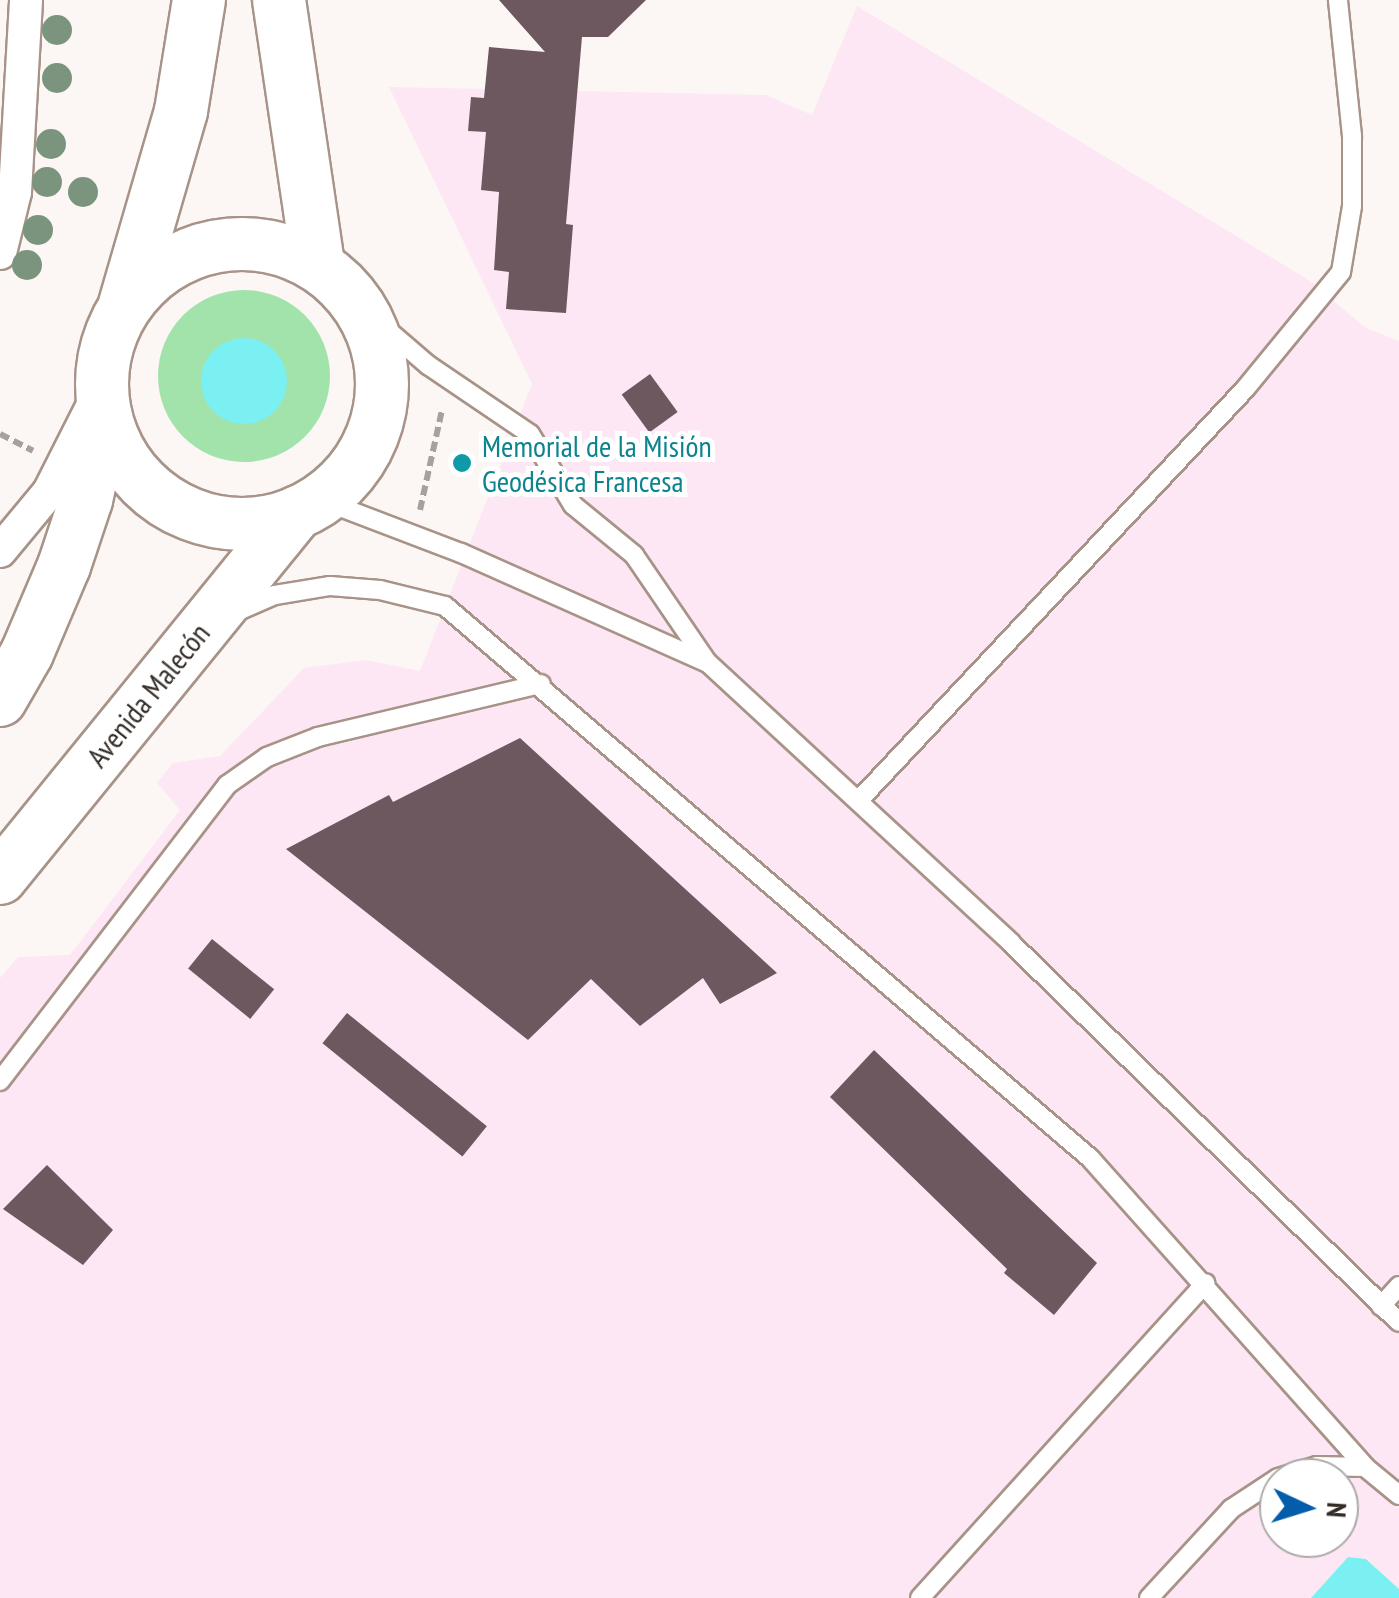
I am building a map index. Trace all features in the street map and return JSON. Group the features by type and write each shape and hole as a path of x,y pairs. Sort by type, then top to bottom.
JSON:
{"main road":[{"path":"124,308 181,111 198,0"},
{"path":"279,0 318,266"},
{"path":"0,700 26,653 64,566 86,500 112,328 124,308 168,264 197,250 259,244 318,266 357,304 380,362 376,424 363,453 310,506 264,523 228,524 194,516 163,500 136,477 117,448 103,400"},
{"name":"Avenida Malecón","path":"0,878 206,625 310,506"}],"street":[{"path":"0,254 15,192 26,0"},
{"path":"0,551 50,492 103,400"}],"lane":[{"path":"860,800 1245,389 1341,272 1352,206 1352,171 1338,0"},
{"path":"357,304 448,379 530,434 573,505 634,555 707,662 860,800 1399,1322"},
{"path":"310,506 415,535 707,662"},
{"path":"206,625 275,596 330,586 380,590 446,606 1090,1158 1206,1283 1365,1467 1399,1495"},
{"path":"0,1081 226,785 267,757 318,738 541,684"},
{"path":"920,1598 1206,1283"},
{"path":"1381,1306 1399,1286"},
{"path":"1150,1598 1230,1508 1278,1478 1317,1466 1365,1467"}],"path":[{"path":"415,535 448,379"},
{"path":"0,434 34,451"}],"shaded area":[{"path":"857,6 1307,279 1366,328 1399,341 1399,1589 1367,1559 1358,1558 1359,1458 1259,1458 1259,1558 1347,1558 1311,1598 0,1598 0,978 18,957 70,955 180,810 157,783 173,763 220,756 304,668 366,660 420,671 532,384 389,87 766,95 812,115"}],"green space":[{"path":"244,290 277,297 305,315 323,343 330,376 323,409 305,437 277,455 244,462 211,455 183,437 165,409 158,376 165,343 183,315 211,297"}],"water":[{"path":"244,338 268,345 280,357 287,381 280,405 268,417 244,424 220,417 208,405 201,381 208,357 220,345"},
{"path":"1347,1558 1366,1559 1399,1589 1399,1598 1311,1598"}],"building":[{"path":"499,0 646,0 608,37 582,37 566,224 573,225 566,313 506,309 509,272 494,270 499,192 481,190 486,132 468,131 471,97 484,98 489,47 545,52"},
{"path":"650,374 678,412 649,433 622,395"},
{"path":"520,738 777,973 720,1004 703,978 640,1026 591,979 528,1040 286,849 389,795 393,802"},
{"path":"212,939 274,989 250,1019 188,969"},
{"path":"347,1013 487,1126 462,1157 322,1043"},
{"path":"874,1050 1097,1263 1054,1315 1004,1273 1007,1269 830,1097"},
{"path":"47,1165 113,1230 83,1265 3,1209"}],"place":[{"name":"Memorial de la Misión Geodésica Francesa","path":"462,463"}]}
